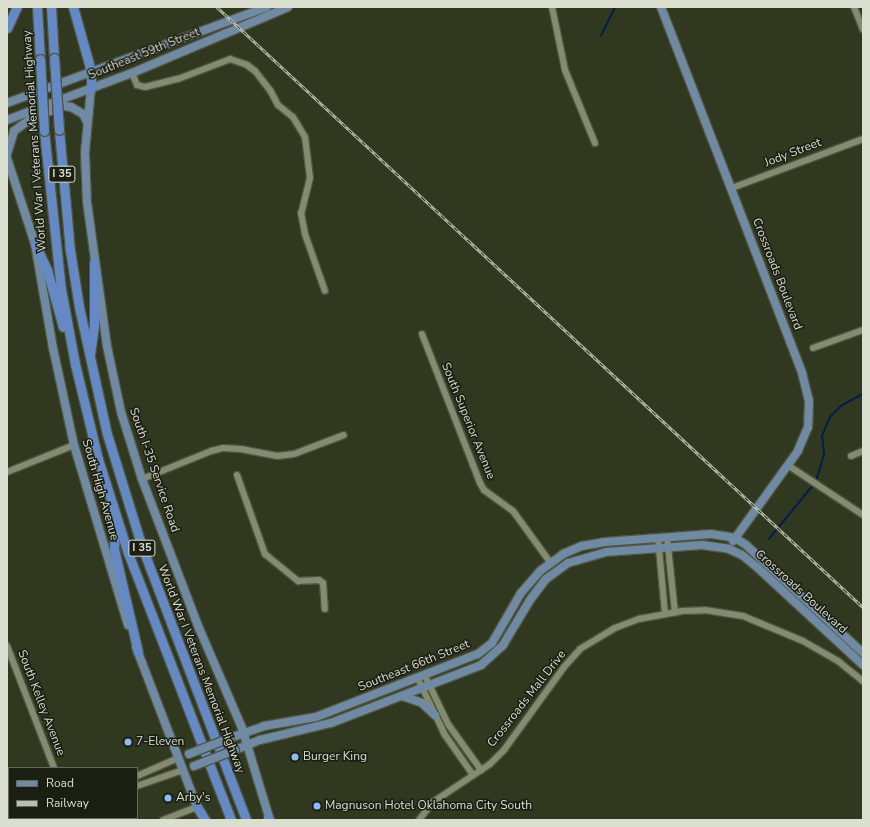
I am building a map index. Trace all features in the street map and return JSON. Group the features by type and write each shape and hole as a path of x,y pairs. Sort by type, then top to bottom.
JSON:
{"highway":[{"path":"7,28 17,7"},
{"name":"World War I Veterans Memorial Highway","path":"37,7 44,131 55,246 75,364 98,459 116,519 231,820"},
{"name":"World War I Veterans Memorial Highway","path":"51,7 59,130 70,250 89,361 128,509 246,820"},
{"path":"73,7 91,71 91,88"},
{"path":"35,244 47,270 75,364"},
{"path":"89,361 94,327 94,262"},
{"path":"116,519 114,549 138,652"},
{"path":"197,807 204,820"}],"main road":[{"name":"Southeast 59th Street","path":"7,103 267,7"},
{"name":"Southeast 59th Street","path":"7,120 132,73 288,7"},
{"name":"Crossroads Boulevard","path":"661,7 802,373 810,401 810,412 805,436 789,466 729,548 742,555 758,568 863,665"},
{"name":"South I-35 Service Road","path":"91,88 87,122 85,179 94,262 113,378 142,479 206,645 244,733 269,819"},
{"path":"7,154 14,131 32,118 64,106 77,110 87,122"},
{"name":"South High Avenue","path":"7,158 35,244 53,348 74,444 112,576 138,652 197,807"},
{"name":"Southeast 66th Street","path":"178,758 264,726 316,717 468,659 486,649 498,634 522,593 550,562 582,546 711,534 735,538"},
{"name":"Crossroads Boulevard","path":"735,538 746,545 863,653"},
{"name":"Southeast 66th Street","path":"183,770 278,735 331,723 481,665 497,653 539,587 568,563 593,554 668,547 702,545 729,548"},
{"path":"402,696 422,703 435,715"}],"street":[{"path":"552,7 565,70 595,143"},
{"path":"854,7 863,29"},
{"path":"132,73 137,85 145,87 178,79 230,59 247,65 255,71 305,137 310,178 301,213 305,234 326,291"},
{"name":"Jody Street","path":"732,188 863,139"},
{"path":"813,348 863,330"},
{"name":"South Superior Avenue","path":"422,334 480,483 484,490 513,511 550,562"},
{"path":"142,479 211,450 223,448 241,449 277,456 294,454 344,435"},
{"path":"7,472 74,444"},
{"path":"851,456 863,451"},
{"path":"789,466 863,515"},
{"path":"237,475 265,554 298,581 319,580 323,583 325,609"},
{"path":"667,537 675,613"},
{"path":"658,538 665,614"},
{"name":"Crossroads Mall Drive","path":"419,820 432,802 481,770 504,750 564,667 580,649 615,628 638,619 665,614 705,610 743,616 774,627 833,658 863,681"},
{"name":"South Kelley Avenue","path":"7,646 54,767"},
{"path":"422,677 458,742 481,770"},
{"path":"426,686 435,715 451,746 473,775"},
{"name":"Southeast 66th Street","path":"138,776 178,758"},
{"name":"Southeast 66th Street","path":"138,786 183,770"},
{"path":"163,820 197,807"}],"waterway":[{"path":"601,36 615,7"},
{"path":"816,481 824,454 822,436 830,417 841,406 863,394"},
{"path":"769,539 814,484"}],"railway":[{"path":"217,7 863,607"}],"place":[{"name":"7-Eleven","path":"128,742"},
{"name":"Burger King","path":"295,757"},
{"name":"Arby's","path":"168,798"},
{"name":"Magnuson Hotel Oklahoma City South","path":"317,806"}]}
